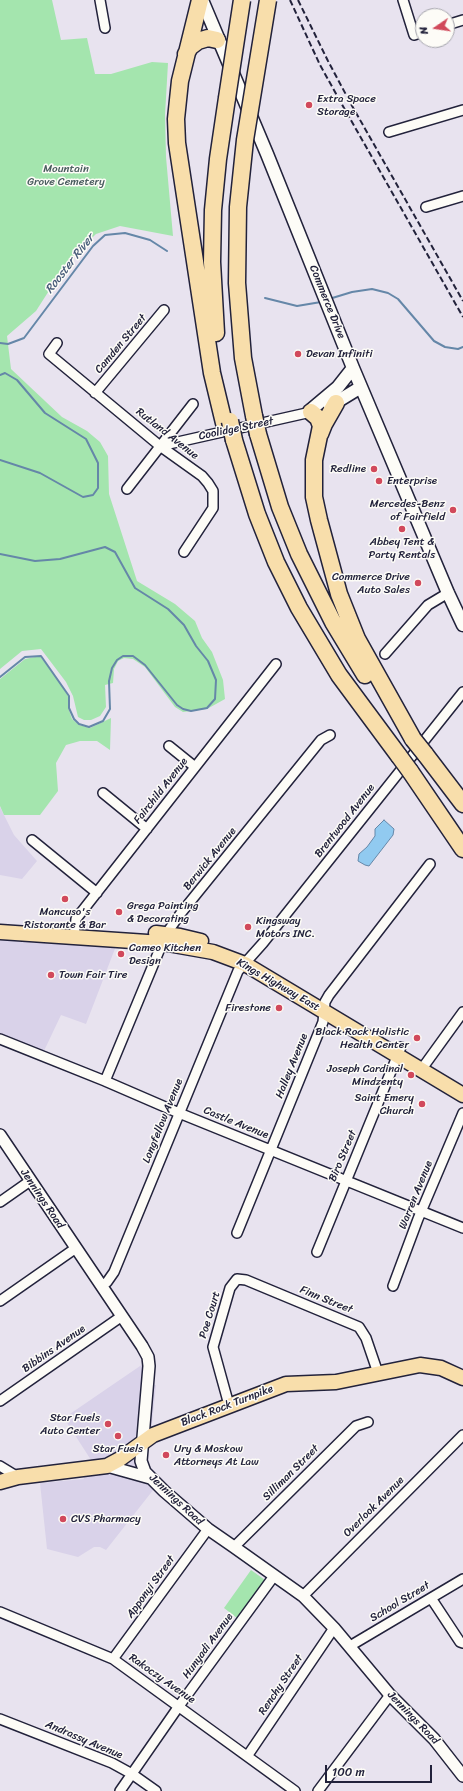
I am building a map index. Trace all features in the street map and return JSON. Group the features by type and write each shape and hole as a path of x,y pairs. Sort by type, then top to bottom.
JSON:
{"highway":[{"path":"201,0 184,57 177,107 178,154 213,379 232,440 248,490 276,562 311,631 338,675 463,839"},
{"path":"227,422 216,338 212,262 215,184 242,0"},
{"path":"268,0 245,140 238,207 237,283 243,358 258,434 282,512 299,554 321,600 359,665 463,804"},
{"path":"184,57 190,47 198,41 208,38 217,40"},
{"path":"319,438 324,424 336,403"},
{"path":"311,412 320,421 321,430 313,471 314,497 339,594 357,639 413,739"},
{"path":"425,754 463,794"},
{"path":"410,771 463,848"}],"main road":[{"name":"Commerce Drive","path":"201,0 267,154 353,368 463,625"},
{"path":"311,412 313,408 338,387 353,368"},
{"name":"Coolidge Street","path":"311,412 318,411 336,403 361,387"},
{"name":"Kings Highway East","path":"0,923 74,933"},
{"name":"Kings Highway East","path":"0,932 74,933 217,944 248,960 424,1066 463,1095"},
{"name":"Kings Highway East","path":"424,1066 463,1084"},
{"name":"Black Rock Turnpike","path":"0,1482 18,1477 107,1466 120,1459 153,1435 286,1384 336,1382 420,1365 441,1368 463,1378"}],"street":[{"path":"100,0 105,28"},
{"path":"403,0 415,35"},
{"path":"389,132 463,110"},
{"path":"426,207 463,196"},
{"name":"Camden Street","path":"96,393 164,310"},
{"name":"Rutland Avenue","path":"57,343 49,354 160,446 202,476 213,491 213,508 184,552"},
{"path":"127,489 193,404"},
{"name":"Coolidge Street","path":"160,446 311,412"},
{"path":"385,654 428,605 448,593"},
{"name":"Fairchild Avenue","path":"74,933 76,919 276,664"},
{"name":"Brentwood Avenue","path":"248,960 463,692"},
{"name":"Berwick Avenue","path":"106,1081 164,939 181,913 321,740 330,735"},
{"path":"169,746 195,767"},
{"path":"103,793 147,828"},
{"path":"32,840 97,893"},
{"name":"Halley Avenue","path":"238,1233 270,1150 323,1022 328,995 430,864"},
{"name":"Longfellow Avenue","path":"101,1286 107,1282 114,1272 238,971 248,960"},
{"path":"424,1066 463,1012"},
{"name":"Castle Avenue","path":"0,1039 463,1228"},
{"name":"Biro Street","path":"317,1252 399,1051"},
{"name":"Warren Avenue","path":"393,1286 422,1211 463,1113"},
{"name":"Jennings Road","path":"0,1135 142,1346 149,1366 141,1461 145,1472 208,1530 303,1596 350,1646 390,1695 434,1739 463,1776"},
{"path":"0,1202 30,1181"},
{"path":"0,1301 76,1248"},
{"name":"Finn Street","path":"237,1279 246,1280 359,1327 366,1338 378,1373"},
{"name":"Poe Court","path":"229,1405 212,1347 230,1288 237,1279"},
{"name":"Bibbins Avenue","path":"0,1401 122,1316"},
{"name":"Silliman Street","path":"234,1547 356,1426 368,1422"},
{"name":"Overlook Avenue","path":"303,1596 463,1435"},
{"path":"0,1466 18,1477"},
{"path":"107,1466 150,1478"},
{"name":"Apponyi Street","path":"113,1659 208,1530"},
{"name":"Hunyadi Avenue","path":"120,1791 179,1706 274,1576"},
{"name":"School Street","path":"350,1646 463,1579"},
{"path":"431,1598 460,1642 463,1642"},
{"name":"Rakoczy Avenue","path":"0,1612 113,1659 248,1755 295,1791"},
{"name":"Renchy Street","path":"248,1755 334,1628"},
{"path":"318,1791 390,1695"},
{"name":"Andrassy Avenue","path":"0,1719 112,1763 132,1774 156,1791"}],"shaded area":[{"path":"0,807 14,835 37,861 22,879 0,875"},
{"path":"0,938 116,946 86,1024 61,1015 43,1053 0,1036"},
{"path":"143,1364 142,1386 156,1385 150,1443 147,1447 147,1458 151,1470 161,1480 106,1550 100,1547 94,1547 78,1557 47,1549 40,1483 84,1479 82,1461 91,1460 64,1418"}],"green space":[{"name":"Mountain Grove Cemetery","path":"0,0 52,0 61,40 87,38 95,74 111,74 152,62 168,63 165,115 166,157 173,236 120,226 96,234 68,261 36,311 7,336 11,369 62,417 87,431 100,442 108,456 109,494 137,581 175,604 195,621 202,638 212,652 223,680 225,699 207,709 183,712 175,707 145,667 133,659 124,658 118,661 114,669 113,683 105,685 106,707 100,716 91,720 84,720 78,717 73,696 66,682 41,649 22,651 0,669"},
{"path":"40,656 68,696 68,707 72,719 79,725 90,728 111,718 110,750 97,741 80,741 66,745 56,763 58,791 40,815 4,815 0,806 0,679 25,659"},
{"path":"251,1570 265,1580 237,1618 224,1608"}],"water":[{"path":"384,820 394,829 393,835 369,866 365,865 358,861 359,854 367,847 375,836 375,829"}],"waterway":[{"name":"Rooster River","path":"0,343 8,344 24,338 93,246 105,235 125,233 150,240 167,251"},
{"name":"Rooster River","path":"329,299 352,292 372,289 388,293 398,299 434,341 445,347 458,349 463,347"},
{"name":"Rooster River","path":"265,298 297,306 321,302"},
{"name":"Rooster River","path":"0,375 5,373 17,380 45,413 86,439 98,463 98,488 93,495 83,497 40,473 0,460"},
{"name":"Rooster River","path":"0,554 35,561 60,559 105,547 115,552 135,588 168,609 184,625 196,646 208,661 216,680 215,699 207,708 191,711 183,709 177,705 145,665 133,656 123,656 117,660 112,668 109,681 110,709 103,721 89,727 79,724 74,719 69,708 69,696 41,656 25,657 0,677"}],"railway":[{"path":"290,0 320,65 463,317"},
{"path":"298,0 351,104 463,301"}],"place":[{"name":"Extra Space Storage","path":"309,105"},
{"name":"Devan Infiniti","path":"298,354"},
{"name":"Redline","path":"374,469"},
{"name":"Enterprise","path":"379,481"},
{"name":"Mercedes-Benz of Fairfield","path":"453,510"},
{"name":"Abbey Tent & Party Rentals","path":"402,529"},
{"name":"Commerce Drive Auto Sales","path":"418,583"},
{"name":"Mancuso's Ristorante & Bar","path":"65,899"},
{"name":"Grega Painting & Decorating","path":"119,912"},
{"name":"Kingsway Motors INC.","path":"248,927"},
{"name":"Cameo Kitchen Design","path":"121,954"},
{"name":"Town Fair Tire","path":"51,975"},
{"name":"Firestone","path":"279,1008"},
{"name":"Black Rock Holistic Health Center","path":"417,1038"},
{"name":"Joseph Cardinal Mindzenty","path":"411,1075"},
{"name":"Saint Emery Church","path":"422,1104"},
{"name":"Star Fuels Auto Center","path":"108,1424"},
{"name":"Star Fuels","path":"118,1436"},
{"name":"Ury & Moskow Attorneys At Law","path":"166,1455"},
{"name":"CVS Pharmacy","path":"63,1519"}]}
